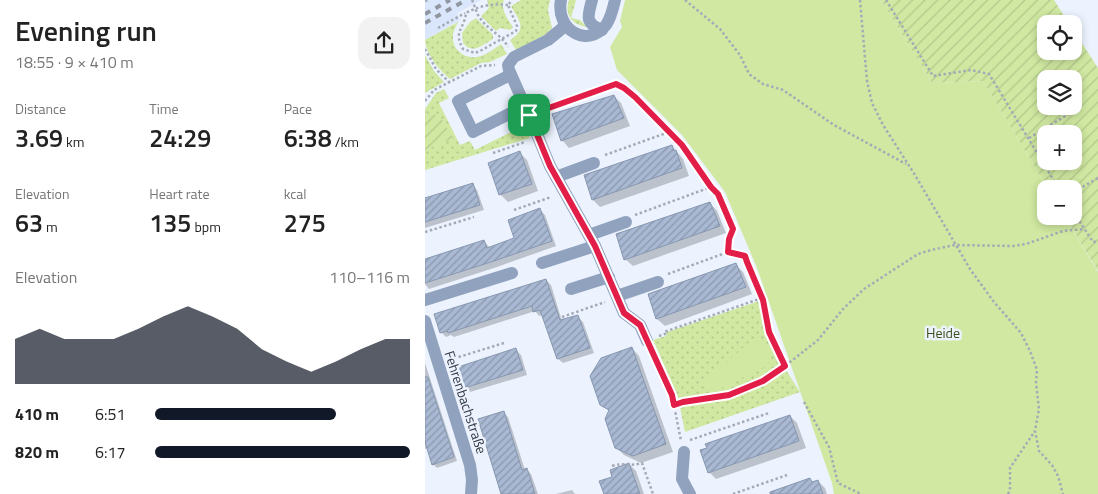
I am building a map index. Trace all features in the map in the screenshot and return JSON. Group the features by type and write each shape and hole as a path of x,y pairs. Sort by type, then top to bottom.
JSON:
{"street":[{"path":"561,0 559,8 560,17 565,26 578,35 596,34 602,30 611,17 615,0"},
{"path":"592,0 588,16 589,22 602,30"},
{"path":"527,110 473,132 458,101 509,70 514,57 548,40 565,26"},
{"path":"509,70 556,177 592,241 624,313 640,325 647,341"},
{"path":"556,177 594,163"},
{"path":"542,263 592,241 626,222"},
{"path":"425,300 512,273"},
{"path":"571,289 609,277"},
{"path":"617,296 658,282"},
{"name":"Fehrenbachstraße","path":"425,321 470,464 471,494"},
{"path":"683,448 682,479 690,494"}],"path":[{"path":"472,0 479,17 495,33 504,38 506,42"},
{"path":"508,5 512,0"},
{"path":"685,0 720,29 740,55 749,74 763,84 783,90 834,125 908,165"},
{"path":"860,0 869,93 883,125 915,175 955,245 994,302 1021,333 1031,351 1037,370 1036,383 1039,409 1035,432 1039,451 1052,465 1058,476 1063,494"},
{"path":"886,0 933,76 971,70 989,74 1054,180"},
{"path":"438,28 476,8 501,4 508,5"},
{"path":"466,13 465,21 459,31 457,40 463,49 475,53 516,31 517,26 508,5"},
{"path":"425,49 436,69 449,82"},
{"path":"425,101 433,90 481,66 509,70"},
{"path":"527,110 616,84 624,88 682,145 718,194 733,229 729,239 728,252"},
{"path":"1029,138 1067,115"},
{"path":"594,163 599,157 669,132"},
{"path":"493,153 538,137"},
{"path":"1082,187 1098,178"},
{"path":"626,222 631,216 711,187"},
{"path":"514,210 565,192"},
{"path":"425,232 474,217"},
{"path":"1082,225 1093,242 1098,242"},
{"path":"674,405 729,395 763,381 818,340 843,309 864,289 919,254 955,245 1013,246 1026,244 1063,231 1084,229"},
{"path":"658,282 663,276 728,252 745,256 762,298 769,332 785,366"},
{"path":"562,317 617,296"},
{"path":"762,298 665,332 665,334 647,341 672,395 683,448 769,413"},
{"path":"438,363 504,343"},
{"path":"804,402 829,447 838,483 861,494"},
{"path":"1008,494 1010,490 1010,468 1035,432"},
{"path":"612,466 620,464 631,466 642,463 653,494"},
{"path":"733,494 787,475"}],"shaded area":[{"path":"425,0 481,0 457,13 460,20 425,40"}],"green space":[{"path":"487,0 504,0 504,11 513,27 510,30 500,28 496,31 481,16 489,8"},
{"path":"521,0 550,0 548,10 552,28 545,35 516,50 510,40 519,32 520,24 511,6"},
{"path":"569,0 576,0 571,18 568,10"},
{"name":"Heide","path":"625,0 881,0 932,83 983,81 1043,180 1037,180 1037,225 1069,225 1098,272 1098,494 834,494 832,483 757,268 725,192 682,135 617,70 610,47 622,27 620,21"},
{"path":"881,0 1054,0 1063,15 1037,15 1037,60 1082,60 1082,43 1098,68 1098,271 1070,225 1082,225 1082,180 1043,180 983,81 932,83"},
{"path":"476,18 493,35 493,39 474,49 466,47 463,43 462,33 470,22"},
{"path":"571,18 580,20 587,27 582,26"},
{"path":"458,22 453,33 453,41 454,45 463,55 480,56 501,44 507,54 490,62 481,63 450,79 434,61 428,51 425,40"},
{"path":"425,55 434,71 444,82 425,93"},
{"path":"444,89 449,98 439,103 460,145 470,141 475,150 523,126 520,116 530,138 425,170 425,150 452,138 427,114 425,109 436,93"},
{"path":"425,109 427,114 439,115 453,138 425,150"},
{"path":"759,301 768,336 782,365 762,378 737,389 679,401 653,340 666,336 667,332"},
{"path":"755,341 763,343 768,347 770,361 766,366 722,388 713,389 703,383 705,375 714,372 748,343"},
{"path":"786,370 800,392 685,432 680,407 683,404 730,397 754,389"}],"building":[{"path":"614,95 624,118 561,141 552,114"},
{"path":"672,145 674,151 676,150 682,168 592,200 584,175"},
{"path":"520,151 532,184 499,195 488,163"},
{"path":"473,183 480,205 425,222 425,198"},
{"path":"710,202 720,226 624,260 616,234"},
{"path":"540,208 552,241 425,283 425,259 484,240 487,248 514,238 508,220"},
{"path":"736,263 746,287 656,319 648,294"},
{"path":"546,279 560,320 578,315 590,348 557,359 540,310 533,312 532,306 448,333 447,331 440,333 434,314"},
{"path":"632,347 666,444 633,456 615,448 605,419 609,410 600,405 590,376 601,358"},
{"path":"516,348 523,370 464,388 458,367"},
{"path":"425,377 428,377 454,457 432,465 425,442"},
{"path":"504,411 522,470 527,468 535,494 501,494 478,419"},
{"path":"790,415 799,441 708,473 700,450 707,448 705,444"},
{"path":"629,463 640,494 604,494 599,481 612,477 610,470"},
{"path":"810,478 812,482 818,480 823,494 770,494 770,492"}],"railway":[{"path":"425,14 450,0"},
{"path":"425,23 466,0"}],"route":[{"path":"616,84 635,97 682,145 718,194 733,229 729,239 728,252 745,256 763,300 769,332 785,366 763,381 729,395 674,405 672,395 640,325 624,313 595,246 550,166 529,115 616,84"}]}
